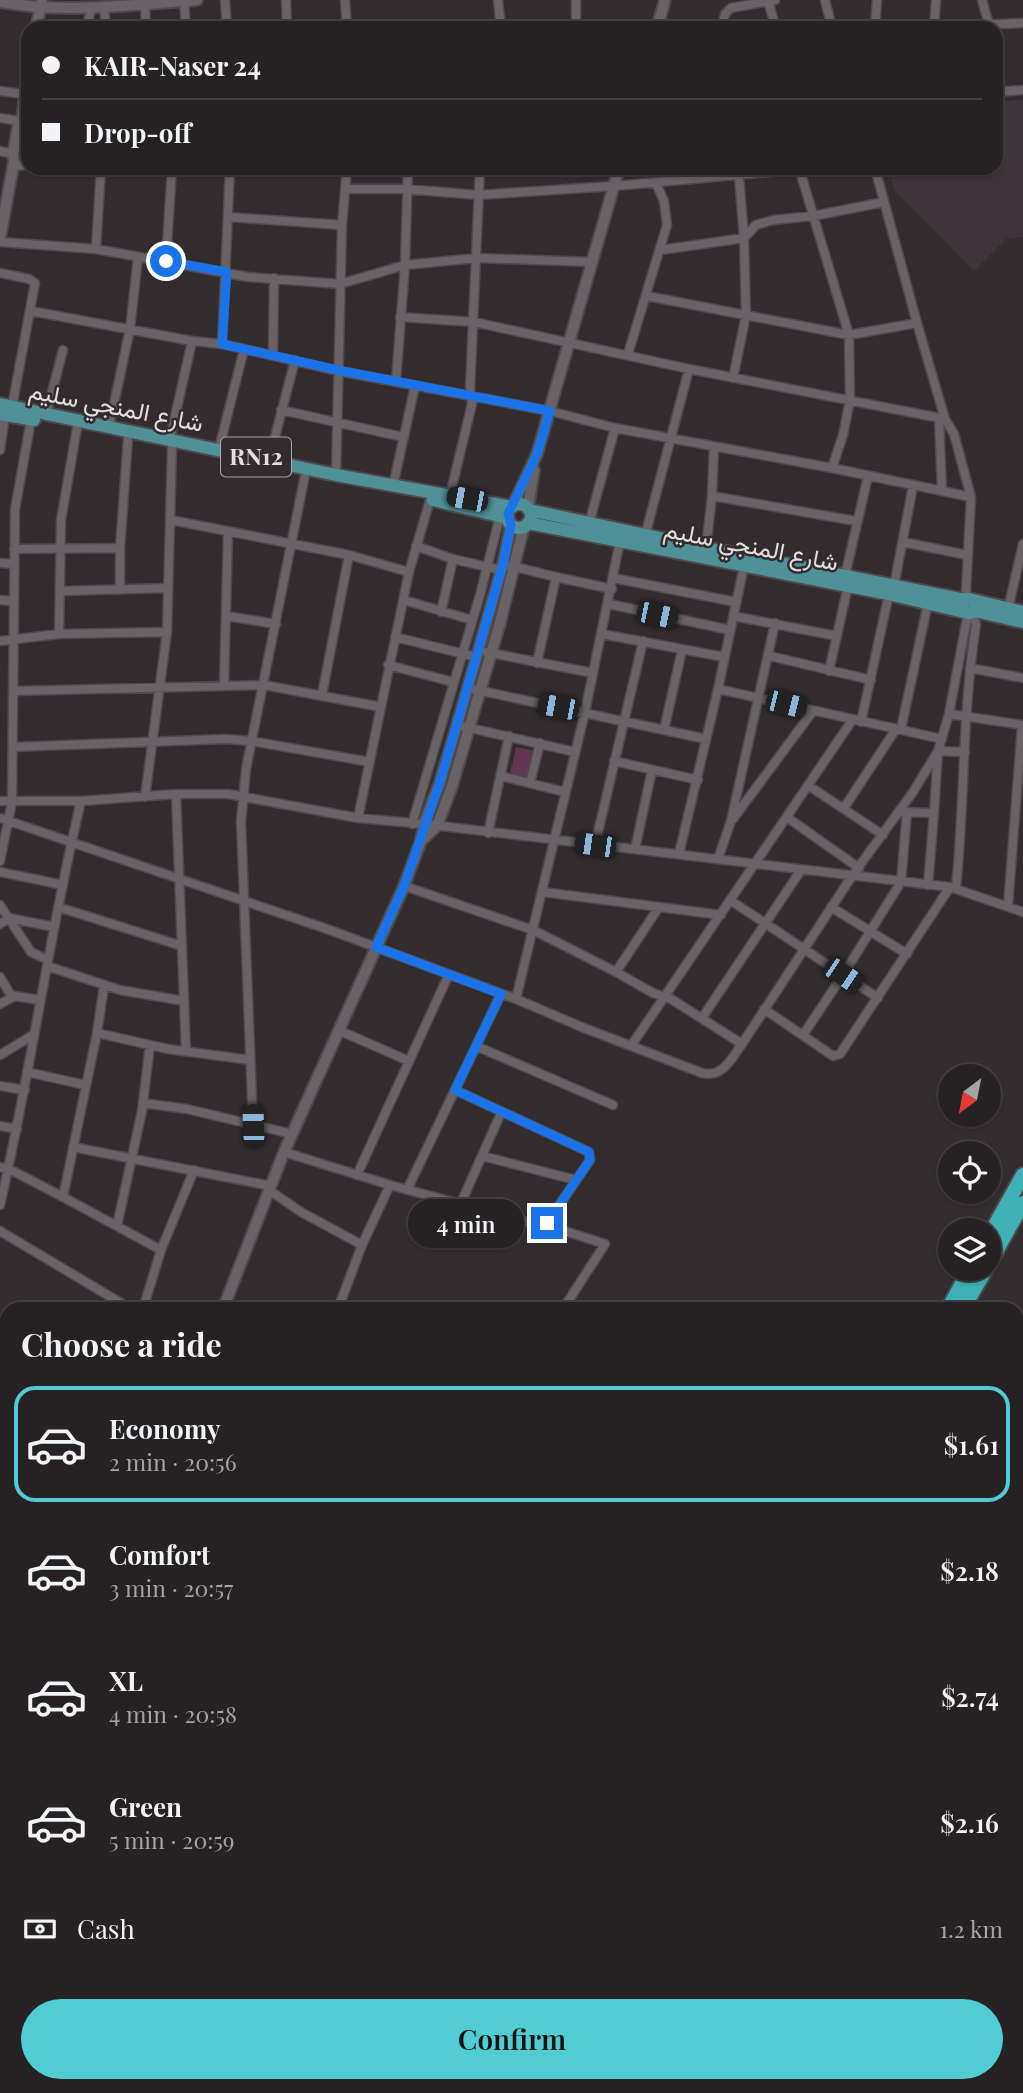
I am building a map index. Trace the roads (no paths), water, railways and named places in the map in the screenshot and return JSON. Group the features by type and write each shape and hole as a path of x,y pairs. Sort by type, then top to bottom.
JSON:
{"highway":[{"path":"999,1218 1023,1175"},
{"path":"1001,1242 1023,1203"},
{"path":"952,1302 963,1281"},
{"path":"967,1302 979,1281"}],"main road":[{"name":"شارع المنجي سليم","path":"4,410 109,426 305,475 430,500 589,524 706,548 969,607 1023,622"},
{"name":"شارع المنجي سليم","path":"4,410 31,420 128,439 219,449 336,475 450,495 620,541 744,566 846,581"},
{"name":"شارع المنجي سليم","path":"892,590 928,603 1023,612"}],"street":[{"path":"0,2 91,8 197,0"},
{"path":"225,0 226,21"},
{"path":"286,0 287,21"},
{"path":"345,0 346,21"},
{"path":"498,0 500,21"},
{"path":"576,0 576,21"},
{"path":"659,21 665,0"},
{"path":"825,0 830,21"},
{"path":"876,21 877,0"},
{"path":"934,21 936,0"},
{"path":"982,0 988,21"},
{"path":"184,1 185,21"},
{"path":"724,21 728,9 771,1 775,21"},
{"path":"145,4 146,21"},
{"path":"104,7 105,21"},
{"path":"88,21 91,8"},
{"path":"1003,25 1023,23"},
{"path":"1003,91 1023,90"},
{"path":"0,91 21,94"},
{"path":"0,118 21,119"},
{"path":"21,126 13,154 0,240 96,249 227,272 340,284 405,265 477,258 592,262"},
{"path":"0,151 13,154"},
{"path":"13,166 21,165"},
{"path":"96,249 101,175"},
{"path":"166,261 172,175"},
{"path":"222,344 230,175"},
{"path":"336,475 342,225 347,175"},
{"path":"396,381 405,265 407,175"},
{"path":"450,495 472,396 470,389 479,175"},
{"path":"226,1302 292,1135 404,886 421,841 437,826 470,728 491,653 517,515 550,411 567,342 617,175"},
{"path":"346,189 478,195 744,175"},
{"path":"801,175 849,335 850,400 843,435 832,468"},
{"path":"877,175 942,418 942,490"},
{"path":"733,378 746,315 739,176"},
{"path":"628,354 667,225 664,201 656,183"},
{"path":"661,250 744,238 756,225 764,222 813,216 884,202"},
{"path":"229,217 342,225"},
{"path":"109,426 130,329 138,257"},
{"path":"0,273 34,281 32,311 4,410 0,450"},
{"path":"273,355 274,278"},
{"path":"647,296 849,335 917,323"},
{"path":"32,311 192,341 222,344 415,386 550,411 615,428 971,497"},
{"path":"400,317 474,322 688,369 942,418 954,434 971,497 966,591 976,625 966,716 961,836 953,888 843,1051 836,1056 764,1009"},
{"path":"145,797 167,632 171,443 192,341"},
{"path":"219,449 244,349"},
{"path":"46,415 63,350"},
{"path":"269,460 295,360"},
{"path":"645,536 688,369"},
{"path":"393,486 415,386"},
{"path":"281,410 403,437"},
{"path":"0,861 12,802 13,601 17,486 31,420"},
{"path":"59,634 61,520 78,428"},
{"path":"589,524 615,428"},
{"path":"120,590 120,548 128,439"},
{"path":"706,548 715,447"},
{"path":"253,1125 241,822 243,795 251,740 305,475"},
{"path":"829,671 856,521 868,476"},
{"path":"631,1046 857,720 871,680 913,486"},
{"path":"712,496 856,521"},
{"path":"358,818 409,572 430,500"},
{"path":"421,841 418,824 453,682 488,567 517,515"},
{"path":"171,520 349,555 409,572"},
{"path":"224,685 228,532"},
{"path":"516,999 609,604 620,541"},
{"path":"903,542 967,555"},
{"path":"1008,609 1023,544"},
{"path":"416,546 453,559 488,567 506,567 612,589"},
{"path":"14,549 120,548"},
{"path":"322,695 349,555"},
{"path":"442,612 453,559"},
{"path":"0,563 14,564"},
{"path":"679,854 698,780 744,566"},
{"path":"418,824 440,782 477,653 506,567"},
{"path":"537,663 556,577"},
{"path":"613,578 736,602"},
{"path":"61,591 168,588"},
{"path":"0,600 13,601"},
{"path":"404,600 472,620"},
{"path":"844,808 898,729 928,603"},
{"path":"609,604 730,630"},
{"path":"0,818 180,877 376,947 710,1075 719,1073 742,1044 852,876 904,812 938,751 949,714 969,607"},
{"path":"733,616 837,636"},
{"path":"227,617 276,624"},
{"path":"719,859 731,821 775,623"},
{"path":"0,641 59,634 167,632"},
{"path":"602,634 724,657"},
{"path":"395,637 462,653 491,653 593,673"},
{"path":"595,845 643,641"},
{"path":"664,730 682,650"},
{"path":"769,656 871,680"},
{"path":"388,666 453,682"},
{"path":"970,668 1023,678"},
{"path":"14,691 264,685 381,707"},
{"path":"468,688 706,739"},
{"path":"718,689 942,738"},
{"path":"731,821 813,711"},
{"path":"949,714 1023,725 1021,782 1008,906"},
{"path":"457,725 575,752"},
{"path":"488,833 509,736"},
{"path":"13,747 251,740 370,762"},
{"path":"530,783 540,744"},
{"path":"938,751 965,752"},
{"path":"928,885 938,751"},
{"path":"614,761 698,780"},
{"path":"635,849 652,770"},
{"path":"501,776 565,792"},
{"path":"809,786 883,835"},
{"path":"176,794 186,1051"},
{"path":"0,801 81,801 176,794 243,795 358,818 953,888 1023,912"},
{"path":"0,1205 4,1168 17,1129 39,1000 81,801"},
{"path":"904,812 934,813"},
{"path":"803,1035 901,882 904,812"},
{"path":"788,818 859,867"},
{"path":"702,1018 801,870"},
{"path":"0,872 63,885"},
{"path":"404,886 533,930 665,997 742,1044"},
{"path":"542,892 721,915"},
{"path":"730,900 878,998"},
{"path":"0,905 31,952 48,963 104,986 184,1001"},
{"path":"58,907 182,946"},
{"path":"616,972 659,907"},
{"path":"831,907 907,954"},
{"path":"0,924 9,918 54,927"},
{"path":"358,1175 449,974"},
{"path":"0,977 12,997"},
{"path":"63,1197 104,986"},
{"path":"407,1190 501,994"},
{"path":"0,1004 19,996 39,1000"},
{"path":"338,1030 409,1061"},
{"path":"97,1033 208,1056 250,1060"},
{"path":"2,1051 33,1035"},
{"path":"117,1226 142,1103 150,1045"},
{"path":"477,1046 613,1105"},
{"path":"27,1072 85,1085"},
{"path":"0,1086 24,1090"},
{"path":"455,1090 589,1152 590,1160 551,1219 543,1224"},
{"path":"142,1103 187,1109 292,1135"},
{"path":"461,1203 502,1113"},
{"path":"0,1126 17,1129"},
{"path":"73,1147 194,1170 270,1188 301,1212 362,1245"},
{"path":"285,1152 407,1190 543,1224 605,1244 568,1302"},
{"path":"482,1156 576,1180"},
{"path":"4,1168 161,1250"},
{"path":"145,1302 161,1250 194,1170"},
{"path":"341,1302 362,1245 390,1185"},
{"path":"0,1231 119,1302"}]}
